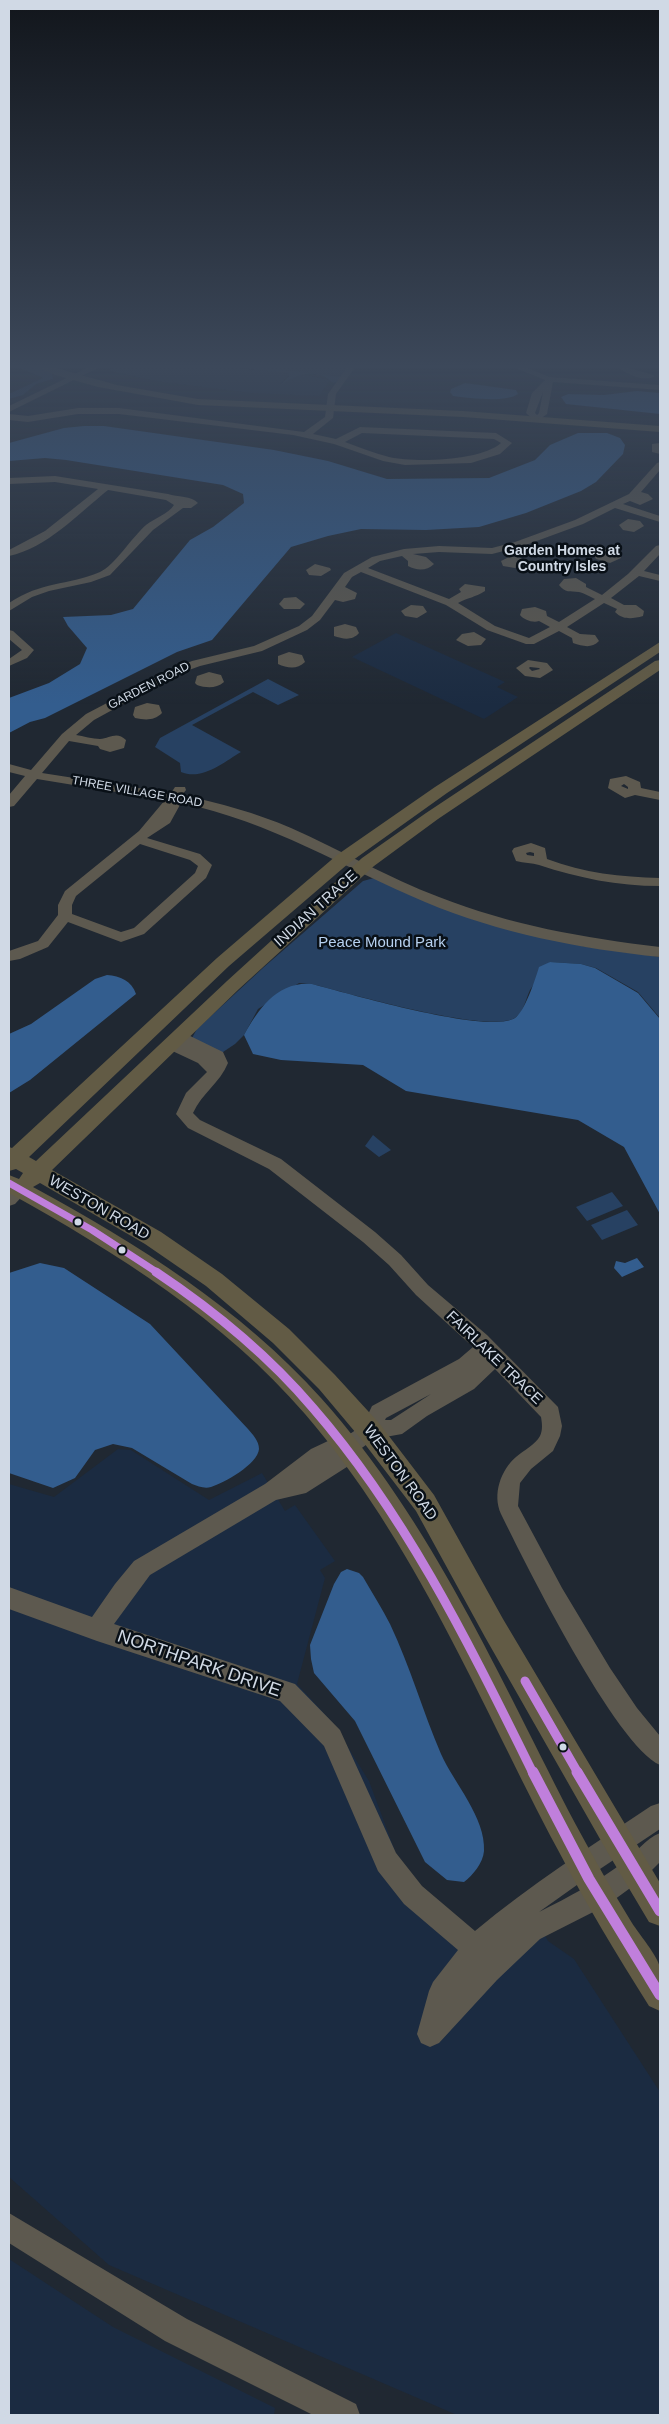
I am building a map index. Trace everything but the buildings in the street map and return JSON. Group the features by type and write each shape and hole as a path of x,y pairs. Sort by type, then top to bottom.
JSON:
{"main road":[{"name":"INDIAN TRACE","path":"10,1159 224,962 356,861 425,801 660,646"},
{"name":"INDIAN TRACE","path":"12,1190 38,1172 176,1040 356,861 432,816 660,664"},
{"name":"WESTON ROAD","path":"10,1159 38,1172 153,1238 221,1286 288,1343 370,1431 425,1503 494,1628 618,1843 660,1911"},
{"name":"WESTON ROAD","path":"12,1190 120,1246 199,1300 239,1333 294,1386 347,1447 400,1521 467,1641 598,1896 660,1995"}],"street":[{"path":"9,481 52,479"},
{"path":"9,608 28,595 46,588 88,580 106,573 149,528 177,509 179,503 168,497 56,479"},
{"name":"GARDEN ROAD","path":"9,803 32,789 43,772 90,717 185,667 252,651 280,639 319,614 353,567 401,552 439,549 498,550 558,530 616,504 632,489 653,479"},
{"path":"9,553 27,547 48,535 106,487"},
{"path":"616,504 660,519"},
{"path":"636,523 648,516"},
{"path":"325,571 353,567 437,597 491,628 530,642 561,627 602,598 630,565 660,548"},
{"path":"498,550 509,559"},
{"path":"401,552 414,560"},
{"path":"630,565 659,579"},
{"path":"579,588 623,608"},
{"path":"450,603 467,592"},
{"path":"419,608 437,597"},
{"path":"300,605 319,614 340,628"},
{"path":"540,617 578,637"},
{"path":"477,636 491,628"},
{"path":"9,633 28,650 23,656 9,663"},
{"path":"252,651 249,646 259,635 280,639"},
{"path":"530,642 532,662"},
{"path":"263,647 284,657"},
{"path":"185,667 203,676"},
{"path":"111,705 138,712"},
{"path":"72,738 104,743"},
{"name":"THREE VILLAGE ROAD","path":"9,760 43,772"},
{"name":"THREE VILLAGE ROAD","path":"9,768 178,794 260,821 428,890 502,916 601,937 660,941"},
{"path":"634,791 660,796"},
{"path":"9,956 15,956 43,944 65,916 65,905 70,894 140,836 154,830 166,819 175,805 178,794"},
{"path":"65,916 121,937 139,931 201,875 205,865 195,857 140,836"},
{"path":"538,860 566,870 599,877 660,882"},
{"name":"THREE VILLAGE ROAD","path":"356,861 460,911 516,928 566,939 660,952"},
{"name":"FAIRLAKE TRACE","path":"176,1040 214,1066 216,1073 192,1097 184,1114 194,1124 275,1164 373,1240 395,1260 422,1290 491,1352 551,1412 553,1422 546,1446 511,1478 508,1490 508,1507 558,1602 614,1697 640,1733 660,1753"},
{"path":"97,1630 122,1591 142,1568 272,1491 299,1486 343,1459 347,1447 370,1431 395,1428 420,1410 467,1383 491,1352"},
{"name":"NORTHPARK DRIVE","path":"9,1598 97,1630 287,1692 332,1738 387,1862 413,1895 475,1948 488,1971"},
{"path":"660,1815 582,1866 509,1919 475,1948 442,1991 430,2034 488,1971 531,1930 598,1896 635,1869 660,1845"},
{"path":"9,2227 176,2330 345,2415"}],"shaded area":[{"path":"186,479 599,479 581,491 526,513 479,527 426,530 361,529 291,547 212,640 177,652 45,718 30,722 9,733 9,698 49,683 80,664 87,648 68,626 63,617 111,615 133,609 190,540 213,527 244,503 243,494 223,485"},
{"path":"396,633 505,682 497,687 518,697 484,719 352,657"},
{"path":"550,962 581,964 595,968 638,993 660,1019 660,1214 624,1147 578,1120 406,1091 363,1065 281,1060 253,1054 244,1035 256,1015 271,998 289,987 300,984 312,984 416,1011 477,1021 500,1022 515,1018 519,1014 529,995 539,967"},
{"path":"107,975 125,980 132,986 136,994 30,1080 9,1093 9,1034 31,1024 95,979"},
{"path":"637,1258 644,1267 622,1277 614,1268 616,1261 625,1263"},
{"path":"40,1263 64,1268 150,1324 254,1436 259,1449 253,1461 232,1477 217,1485 206,1488 192,1484 132,1448 113,1444 95,1450 75,1478 53,1488 9,1473 9,1273"},
{"path":"118,1449 131,1450 209,1500 262,1473 285,1511 295,1505 335,1561 320,1570 325,1578 297,1684 333,1723 369,1781 398,1859 417,1884 485,1940 540,1926 548,1941 574,1959 660,2092 660,2415 457,2415 109,2265 9,2177 9,1484 54,1497"},
{"path":"347,1569 359,1573 363,1577 384,1612 404,1656 441,1754 475,1813 480,1826 484,1851 482,1860 471,1876 464,1882 447,1880 425,1862 355,1721 314,1673 310,1645 334,1584 341,1572"},
{"path":"9,2259 113,2327 275,2408 274,2415 9,2415"}],"green space":[{"path":"268,679 299,695 278,705 253,692 192,725 241,752 220,765 197,774 181,772 180,763 155,747 160,738"},
{"name":"Peace Mound Park","path":"374,878 582,946 660,957 660,1018 638,992 596,968 581,964 550,962 530,990 519,1014 516,1017 502,1021 479,1021 450,1017 418,1011 312,984 299,983 258,1009 244,1035 235,1044 217,1056 192,1038 197,1029 264,967 363,881"},
{"path":"373,1135 391,1150 379,1157 365,1146"},
{"path":"612,1192 623,1206 587,1221 576,1207"},
{"path":"627,1210 638,1225 602,1240 591,1225"}],"transit line":[{"path":"9,1183 132,1255 209,1310 246,1340 280,1372 313,1407 353,1456 389,1507 422,1560 453,1615 567,1839 612,1918 660,1995"},
{"path":"525,1681 618,1843 660,1911"}],"district":[{"name":"Garden Homes at Country Isles","path":"562,560"}]}
